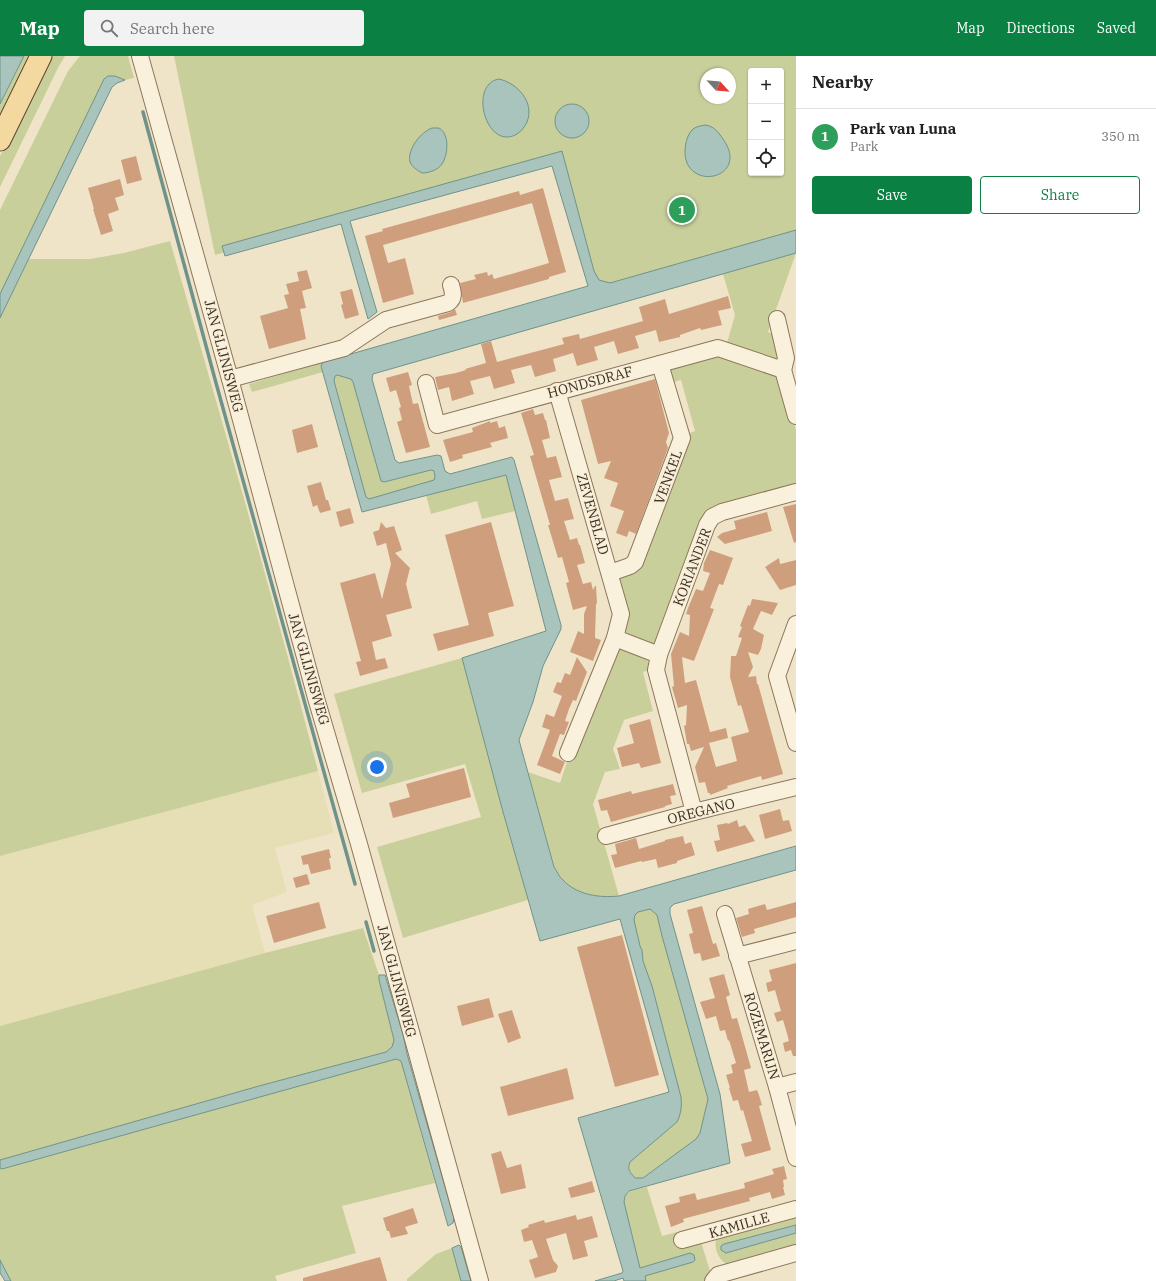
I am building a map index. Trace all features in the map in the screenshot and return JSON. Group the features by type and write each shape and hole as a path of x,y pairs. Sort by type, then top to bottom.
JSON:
{"main road":[{"path":"0,140 41,56"}],"street":[{"name":"JAN GLIJNISWEG","path":"140,56 230,379 316,698 359,844 480,1281"},
{"path":"230,379 344,348 386,320 448,303 453,296 451,285"},
{"path":"777,319 786,358 784,370 796,416"},
{"name":"HONDSDRAF","path":"426,383 437,425 556,391 718,348 784,370"},
{"name":"VENKEL","path":"610,573 630,566 635,562 682,438 660,364"},
{"name":"ZEVENBLAD","path":"556,391 621,614 615,638 568,753"},
{"name":"KORIANDER","path":"694,812 656,670 659,655 707,525 712,517 722,512 796,492"},
{"path":"796,624 777,676 796,743"},
{"path":"615,638 659,655"},
{"name":"OREGANO","path":"606,836 694,812 796,787"},
{"name":"ROZEMARIJN","path":"725,914 777,1087 796,1158"},
{"path":"737,956 796,941"},
{"path":"777,1087 796,1082"},
{"name":"KAMILLE","path":"682,1240 796,1209"},
{"path":"715,1278 796,1253"}],"shaded area":[{"path":"318,771 334,833 275,848 287,892 252,905 265,953 0,1026 0,856"}],"green space":[{"path":"24,56 36,56 0,130 0,104"},
{"path":"49,56 65,56 0,187 0,156"},
{"path":"80,56 128,56 134,78 125,80 115,76 0,294 0,210 68,71"},
{"path":"174,56 796,56 796,246 597,301 553,164 215,255"},
{"path":"170,241 264,571 318,771 0,856 0,318 29,259 90,259 124,253"},
{"path":"796,253 768,332 775,335 779,357 775,360 727,343 735,315 723,274"},
{"path":"718,353 775,375 779,378 783,386 796,430 796,485 711,510 656,649 633,640 624,629 619,583 621,575 687,434 695,431 681,380 673,382 668,367"},
{"path":"323,362 321,366 323,372 252,392 249,384"},
{"path":"337,375 351,379 353,382 381,481 384,482 431,470 434,471 434,481 369,499 366,497 334,381 335,376"},
{"path":"506,474 515,511 482,519 477,501 431,514 426,495"},
{"path":"624,647 647,659 650,670 643,672 653,711 624,720 613,749 620,769 605,772 593,804 619,896 596,896 582,892 569,885 560,877 554,867 528,772 560,783 569,756 614,650"},
{"path":"462,658 528,900 403,938 377,847 481,817 465,764 362,793 334,694"},
{"path":"650,909 657,915 708,1099 700,1133 696,1139 643,1178 635,1178 630,1171 630,1162 677,1122 681,1097 652,986 643,961 642,950 639,946 634,920 635,915 638,912"},
{"path":"363,928 379,975 394,1040 392,1047 386,1052 259,1086 0,1160 0,1026 265,953"},
{"path":"396,1059 401,1061 435,1183 342,1206 356,1253 275,1276 277,1281 11,1281 0,1260 0,1168 2,1169"},
{"path":"647,1187 662,1236 677,1232 682,1247 701,1242 711,1274 708,1281 646,1281 644,1276 693,1262 690,1253 640,1268 624,1202 629,1192"},
{"path":"796,1215 796,1225 724,1244 726,1253 796,1233 796,1248 730,1267 722,1261 716,1251 716,1237"},
{"path":"452,1248 461,1281 407,1281 407,1279 436,1254"}],"water":[{"path":"0,56 24,56 0,104"},
{"path":"108,76 115,76 125,80 112,87 0,318 0,294 104,79"},
{"path":"499,79 506,81 518,89 523,94 529,107 527,122 523,128 517,134 506,137 497,134 490,126 485,115 483,103 484,92 490,84"},
{"path":"575,104 584,109 588,114 588,128 584,133 579,137 569,138 565,137 556,128 555,118 556,114 565,105"},
{"path":"705,125 713,128 723,139 729,151 730,161 726,169 719,174 710,176 701,176 693,171 687,163 685,155 687,140 690,132 696,127"},
{"path":"432,128 439,128 443,131 447,145 446,155 442,164 438,168 430,172 422,173 411,164 411,152 419,137"},
{"path":"562,151 594,271 599,280 610,283 796,230 796,253 373,374 372,379 395,460 399,463 437,455 441,456 445,471 450,474 512,457 514,460 561,625 561,629 543,666 533,702 519,740 554,867 559,876 569,885 582,892 596,896 619,896 796,846 796,870 674,904 670,908 670,914 720,1094 730,1163 629,1191 625,1196 624,1202 640,1268 690,1253 694,1255 695,1260 693,1262 645,1276 646,1281 624,1281 623,1278 614,1281 595,1281 622,1273 623,1271 578,1118 669,1092 620,919 540,941 503,812 462,658 546,631 506,475 362,512 321,366 323,362 588,286 552,166 350,221 377,312 368,319 341,224 225,256 222,246","holes":["337,375 351,379 353,382 381,481 384,482 431,470 434,471 434,480 369,499 366,497 334,381 335,376","650,909 657,915 708,1099 700,1133 696,1139 643,1178 635,1178 629,1169 630,1162 677,1122 681,1107 681,1097 652,986 643,961 642,950 634,920 635,915 638,912"]},
{"path":"379,975 385,975 454,1218 453,1223 448,1226 401,1061 396,1059 2,1169 0,1168 0,1160 259,1086 386,1052 392,1047 394,1040"},
{"path":"796,1225 796,1233 726,1253 721,1250 721,1246 724,1244"},
{"path":"459,1245 461,1247 471,1281 461,1281 452,1248"},
{"path":"0,1260 11,1281 5,1281 0,1273"}],"building":[{"path":"136,156 142,180 127,184 121,160"},
{"path":"120,179 124,195 115,198 119,210 108,214 113,231 101,235 88,188"},
{"path":"543,188 566,272 549,277 549,279 463,303 460,283 476,279 474,275 487,272 488,276 492,274 494,279 549,263 532,203 383,245 388,263 405,258 414,294 383,303 365,236 383,231 382,229 519,191 520,195"},
{"path":"307,270 312,288 302,291 306,308 300,309 306,339 269,349 260,316 288,308 284,295 289,294 286,284 299,281 297,272"},
{"path":"352,289 359,315 345,319 341,305 343,304 340,292"},
{"path":"728,296 731,308 718,311 722,325 701,330 700,328 680,335 680,337 659,342 656,330 635,336 639,348 618,354 614,341 594,347 598,360 577,366 573,353 553,359 556,371 535,377 531,365 511,370 515,383 494,389 490,376 470,381 474,394 452,401 449,387 438,390 435,377 456,373 486,363 481,344 491,341 497,362 564,344 562,338 579,334 580,339 643,321 639,307 665,299 669,314"},
{"path":"455,309 457,315 439,320 438,316 451,312"},
{"path":"408,372 412,385 409,386 413,404 418,403 430,447 406,453 397,422 402,420 399,408 401,407 396,390 390,392 386,378"},
{"path":"655,379 669,433 666,442 668,448 636,534 629,531 627,537 616,533 624,511 610,506 618,483 604,478 611,461 598,464 581,400"},
{"path":"533,409 535,415 543,413 546,420 550,438 542,440 547,458 556,456 562,477 549,480 555,501 568,498 574,519 564,521 570,540 577,538 580,545 585,563 577,565 583,584 591,582 593,590 596,586 597,603 595,638 601,640 593,661 570,652 578,631 584,634 584,614 587,606 573,610 566,583 569,582 562,557 558,558 548,525 550,525 530,456 534,455 521,413"},
{"path":"490,421 490,423 497,421 499,428 505,426 508,438 490,443 492,447 462,455 463,458 450,462 443,440 473,432 472,428"},
{"path":"312,424 318,447 297,453 292,430"},
{"path":"321,482 326,500 328,500 331,510 320,513 317,505 313,507 307,486"},
{"path":"796,504 796,542 794,543 783,507"},
{"path":"350,508 354,523 340,527 336,512"},
{"path":"767,512 772,531 725,544 717,537 722,533 736,529 734,521"},
{"path":"381,522 386,528 394,526 402,550 395,553 410,568 406,584 412,608 386,615 392,636 372,642 376,660 385,658 388,668 360,676 356,662 361,661 340,583 375,573 382,599 391,564 386,543 377,546 373,532 379,530"},
{"path":"491,522 514,606 488,613 494,636 438,651 433,634 469,625 445,535"},
{"path":"710,550 733,558 723,585 719,584 710,608 714,609 694,661 682,657 685,683 696,680 710,732 726,728 728,738 709,743 716,767 737,761 731,737 749,732 741,705 738,706 730,677 731,656 736,656 742,638 738,637 742,627 740,626 748,605 750,606 752,599 778,603 772,615 761,611 753,629 764,635 758,655 748,652 753,667 748,677 756,676 783,774 762,780 761,776 727,786 728,788 710,795 705,782 699,783 695,767 704,747 691,751 689,744 687,744 684,726 686,725 687,705 678,708 672,687 674,686 671,654 680,632 689,636 690,615 686,614 696,589 703,591 710,573 703,571 704,563"},
{"path":"779,558 780,564 796,560 796,585 780,590 765,567"},
{"path":"577,657 587,672 576,701 573,700 569,709 565,721 569,722 564,735 560,734 552,756 565,762 560,774 537,765 550,730 542,727 546,714 554,717 562,696 553,692 557,682 561,683 565,673 570,675"},
{"path":"650,719 661,763 641,768 639,763 622,767 617,748 634,743 629,725"},
{"path":"464,768 471,797 393,818 389,803 410,797 406,784"},
{"path":"673,784 676,795 670,796 672,804 665,807 611,822 607,810 601,811 598,800 631,791 632,794"},
{"path":"780,809 783,821 789,820 792,831 765,839 759,815"},
{"path":"737,820 739,827 745,825 755,841 717,852 714,841 720,840 717,825 728,824"},
{"path":"683,836 685,844 691,842 695,855 677,861 677,863 658,868 656,859 641,861 615,868 611,855 617,854 615,844 636,838 639,849 665,840"},
{"path":"329,849 331,869 311,874 308,864 303,865 301,856"},
{"path":"307,874 310,884 296,888 293,878"},
{"path":"319,902 326,928 274,943 266,916"},
{"path":"796,902 796,917 754,929 755,933 742,937 736,918 749,914 748,909 765,904 767,910"},
{"path":"702,906 713,944 716,943 720,956 702,961 700,953 694,954 689,934 693,933 687,910"},
{"path":"622,935 659,1075 615,1087 577,947"},
{"path":"796,963 796,1056 793,1056 791,1050 785,1052 783,1043 789,1041 786,1030 783,1020 777,1022 774,1013 781,1011 775,990 768,992 766,983 772,981 769,970"},
{"path":"724,974 730,995 726,997 732,1019 737,1018 751,1068 744,1070 749,1092 757,1090 759,1095 762,1105 759,1106 771,1150 745,1157 741,1144 752,1141 743,1110 741,1111 738,1100 733,1101 726,1075 733,1073 731,1065 736,1063 725,1030 720,1031 716,1016 706,1019 700,1002 715,998 709,978"},
{"path":"489,998 494,1017 462,1026 457,1006"},
{"path":"512,1010 521,1038 508,1043 498,1014"},
{"path":"567,1068 574,1099 508,1116 500,1087"},
{"path":"501,1151 507,1168 521,1164 526,1188 501,1194 491,1154"},
{"path":"784,1166 787,1179 783,1180 785,1195 772,1199 770,1192 749,1198 750,1201 683,1219 684,1222 671,1227 665,1206 680,1202 679,1197 695,1193 697,1200 745,1188 744,1183 774,1174 772,1169"},
{"path":"592,1181 595,1192 571,1198 568,1188"},
{"path":"413,1208 418,1223 405,1227 408,1234 391,1238 383,1218"},
{"path":"576,1215 577,1220 592,1216 598,1237 584,1241 588,1256 573,1260 566,1233 546,1239 553,1260 558,1266 556,1272 535,1278 529,1260 538,1257 532,1240 524,1242 521,1230 529,1227 528,1225 544,1220 545,1223"},
{"path":"380,1257 387,1281 303,1281 303,1278"}],"waterway":[{"path":"143,112 216,383 355,884"},
{"path":"366,922 374,951"}],"place":[{"name":"Park van Luna","path":"682,210"}]}
